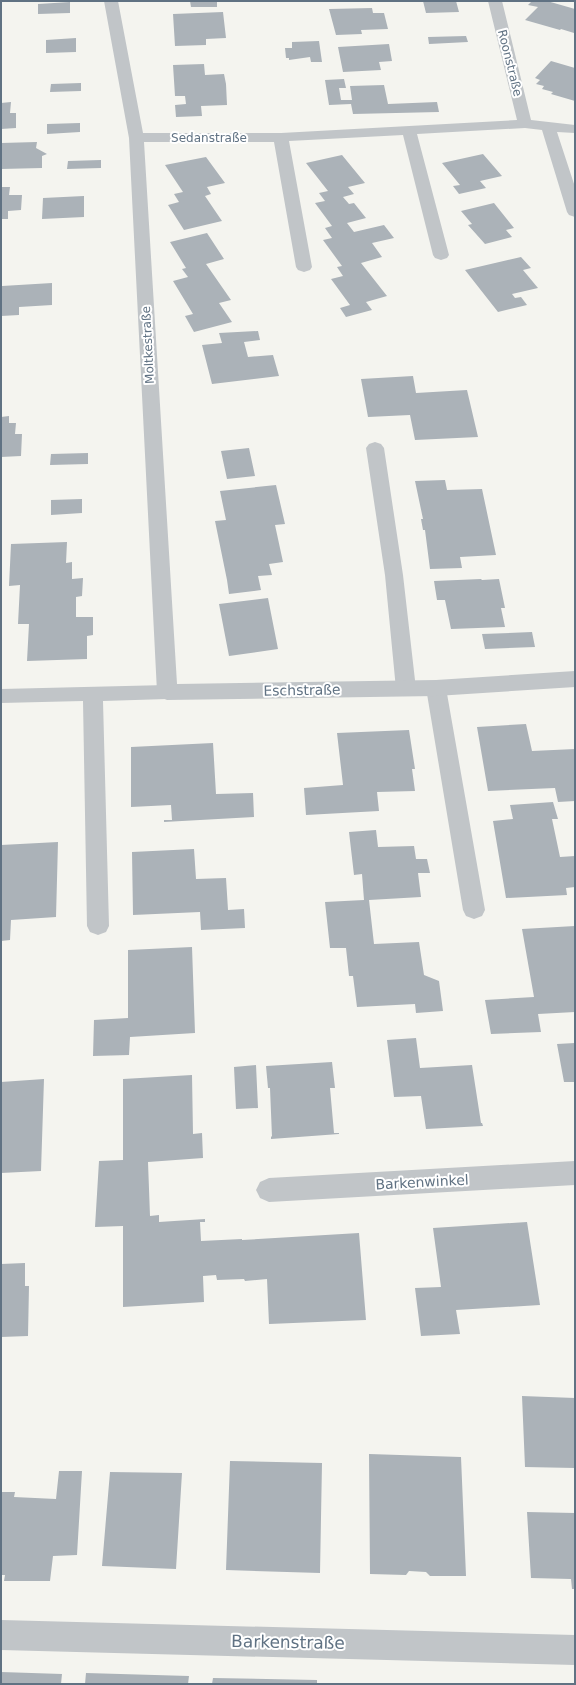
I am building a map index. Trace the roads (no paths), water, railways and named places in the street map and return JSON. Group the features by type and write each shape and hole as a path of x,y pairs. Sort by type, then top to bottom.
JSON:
{"street":[{"name":"Moltkestraße","path":"111,1 136,138 167,692"},
{"name":"Roonstraße","path":"495,1 525,124"},
{"name":"Sedanstraße","path":"136,138 282,137 525,124 575,129"},
{"path":"548,126 575,212"},
{"path":"409,131 441,255"},
{"path":"282,137 304,267"},
{"name":"Eschstraße","path":"167,692 406,689 575,679"},
{"name":"Barkenwinkel","path":"269,1190 575,1173"},
{"name":"Barkenstraße","path":"1,1636 575,1650"}],"lane":[{"path":"375,448 394,575 406,689"},
{"path":"436,688 474,910"},
{"path":"1,696 167,692"},
{"path":"93,694 98,926"}]}
